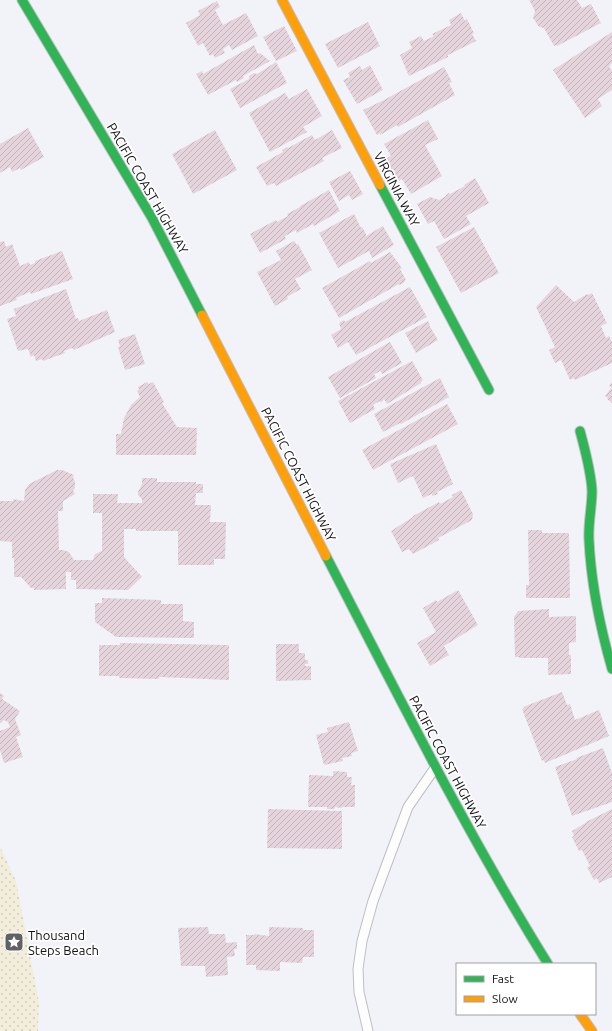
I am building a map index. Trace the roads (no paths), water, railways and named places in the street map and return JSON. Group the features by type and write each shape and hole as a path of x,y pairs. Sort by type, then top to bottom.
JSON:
{"main road":[{"name":"PACIFIC COAST HIGHWAY","path":"22,0 152,218 435,768 547,963"},
{"name":"VIRGINIA WAY","path":"282,0 489,390"},
{"path":"580,431 590,471 591,485 589,538 594,587 603,638 612,669"},
{"path":"581,1015 592,1031"}],"lane":[{"path":"368,1031 359,992 358,969 362,941 372,901 408,807 435,768"}],"place":[{"name":"Thousand Steps Beach","path":"14,942"}]}
